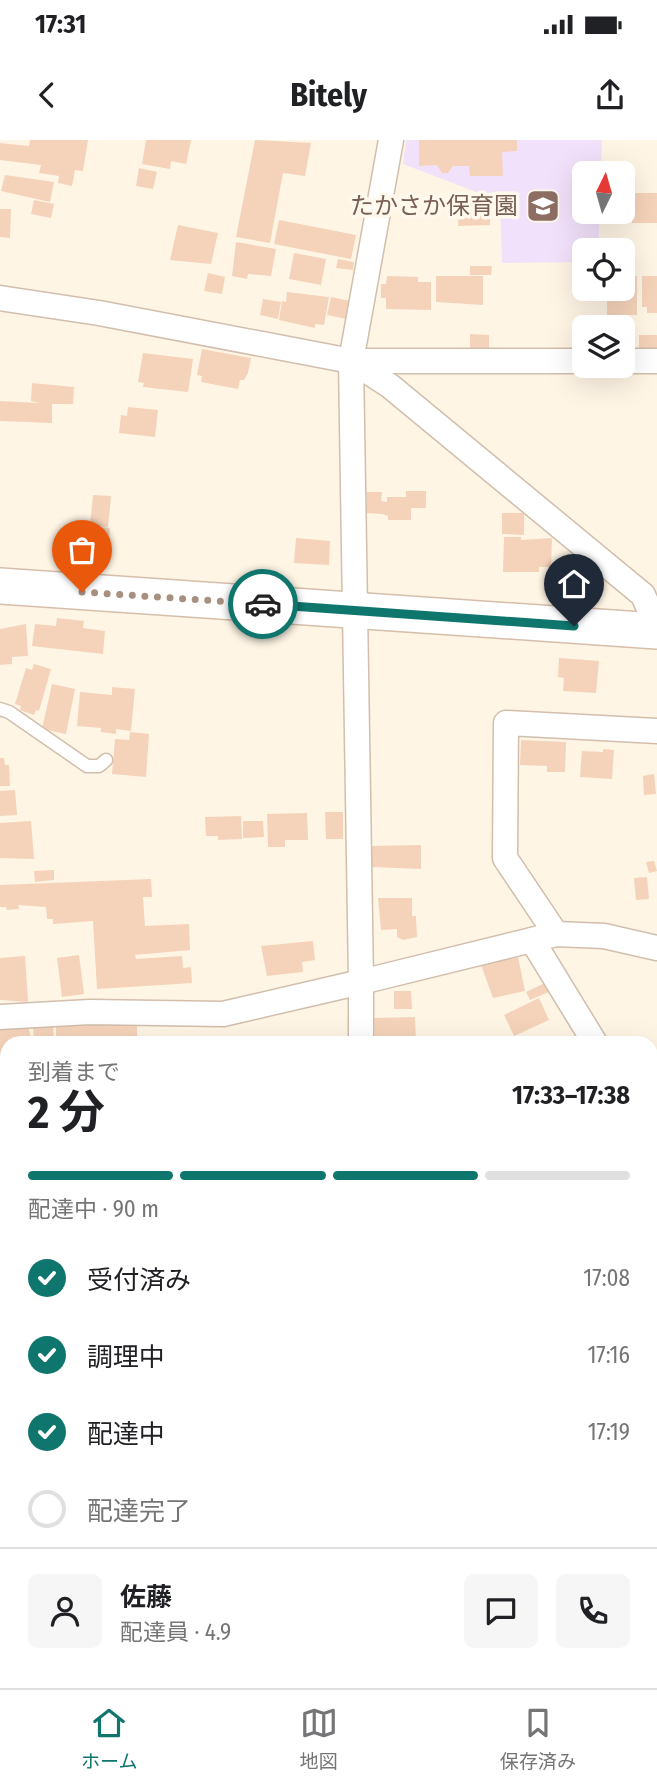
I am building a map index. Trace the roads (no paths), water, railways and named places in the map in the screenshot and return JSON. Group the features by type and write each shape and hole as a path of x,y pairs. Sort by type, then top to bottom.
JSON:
{"main road":[{"path":"0,586 657,629"}],"street":[{"path":"361,1036 351,361 391,140"},
{"path":"0,298 99,313 351,361 572,361"},
{"path":"351,361 390,386 643,595 657,629"},
{"path":"635,361 657,361"},
{"path":"556,934 505,858 506,723 657,731"},
{"path":"0,1017 90,1012 223,1014 556,934 604,936 657,948"},
{"path":"532,940 591,1036"}],"lane":[{"path":"0,709 9,712 86,766 99,766 106,760"}],"place":[{"name":"たかさか保育園","path":"543,206"}]}
